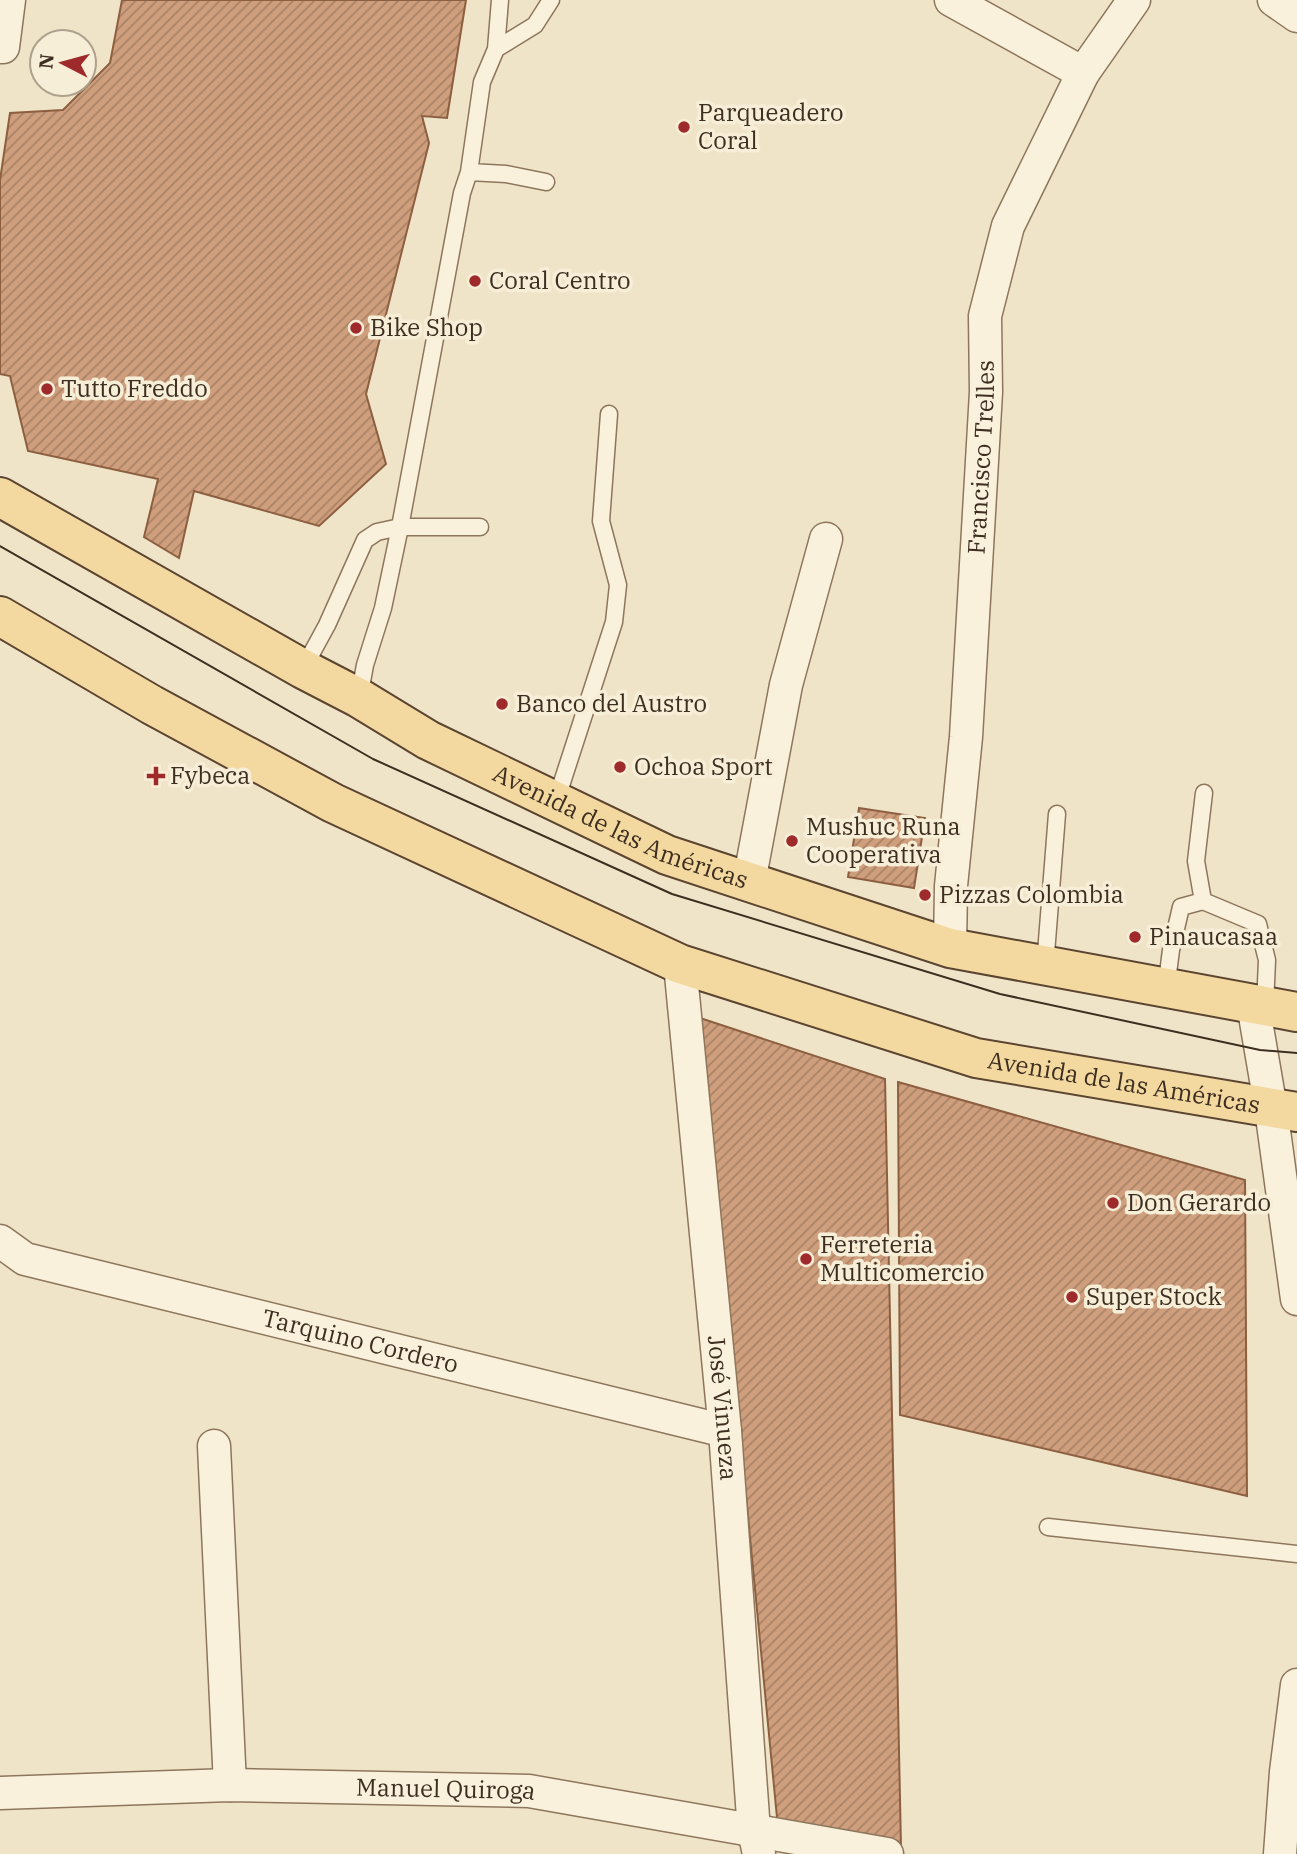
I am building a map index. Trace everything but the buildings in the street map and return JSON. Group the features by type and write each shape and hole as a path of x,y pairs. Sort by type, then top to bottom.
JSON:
{"main road":[{"name":"Avenida de las Américas","path":"0,497 359,698 428,740 667,855 950,948 1272,1007"},
{"name":"Avenida de las Américas","path":"0,616 152,705 333,803 680,964 976,1058 1284,1110"}],"street":[{"path":"0,47 3,47 9,0"},
{"path":"951,0 1083,74"},
{"name":"Francisco Trelles","path":"950,948 951,886 967,737 986,406 985,316 1008,226 1083,74 1134,0"},
{"path":"1274,0 1297,16"},
{"path":"749,882 786,685 826,539"},
{"name":"José Vinueza","path":"680,964 725,1431 756,1843"},
{"path":"1272,1007 1284,1110 1297,1298"},
{"name":"Tarquino Cordero","path":"0,1241 25,1259 725,1431"},
{"path":"214,1446 230,1785"},
{"path":"1280,1854 1286,1772 1296,1701"},
{"name":"Manuel Quiroga","path":"0,1793 230,1785 529,1791 756,1843 887,1854"}],"lane":[{"path":"359,698 365,665 383,608 400,527 462,193 469,172 482,82 496,49 500,0"},
{"path":"496,49 535,26 551,0"},
{"path":"469,172 506,174 546,182"},
{"path":"556,801 614,622 618,585 601,520 609,414"},
{"path":"303,669 327,625 365,540 377,532 400,527 481,527"},
{"path":"1203,901 1196,861 1205,793"},
{"path":"1045,966 1057,814"},
{"path":"1166,989 1181,907 1203,901 1258,924 1267,960 1272,1007"},
{"path":"1048,1527 1297,1554"}],"tram line":[{"path":"0,546 373,759 672,894 1000,994 1260,1050 1297,1053"}],"place":[{"name":"Parqueadero Coral","path":"684,127"},
{"name":"Coral Centro","path":"475,281"},
{"name":"Bike Shop","path":"356,328"},
{"name":"Tutto Freddo","path":"47,389"},
{"name":"Banco del Austro","path":"502,704"},
{"name":"Ochoa Sport","path":"620,767"},
{"name":"Fybeca","path":"156,776"},
{"name":"Mushuc Runa Cooperativa","path":"792,841"},
{"name":"Pizzas Colombia","path":"925,895"},
{"name":"Pinaucasaa","path":"1135,937"},
{"name":"Don Gerardo","path":"1113,1203"},
{"name":"Ferreteria Multicomercio","path":"806,1259"},
{"name":"Super Stock","path":"1072,1297"}]}
